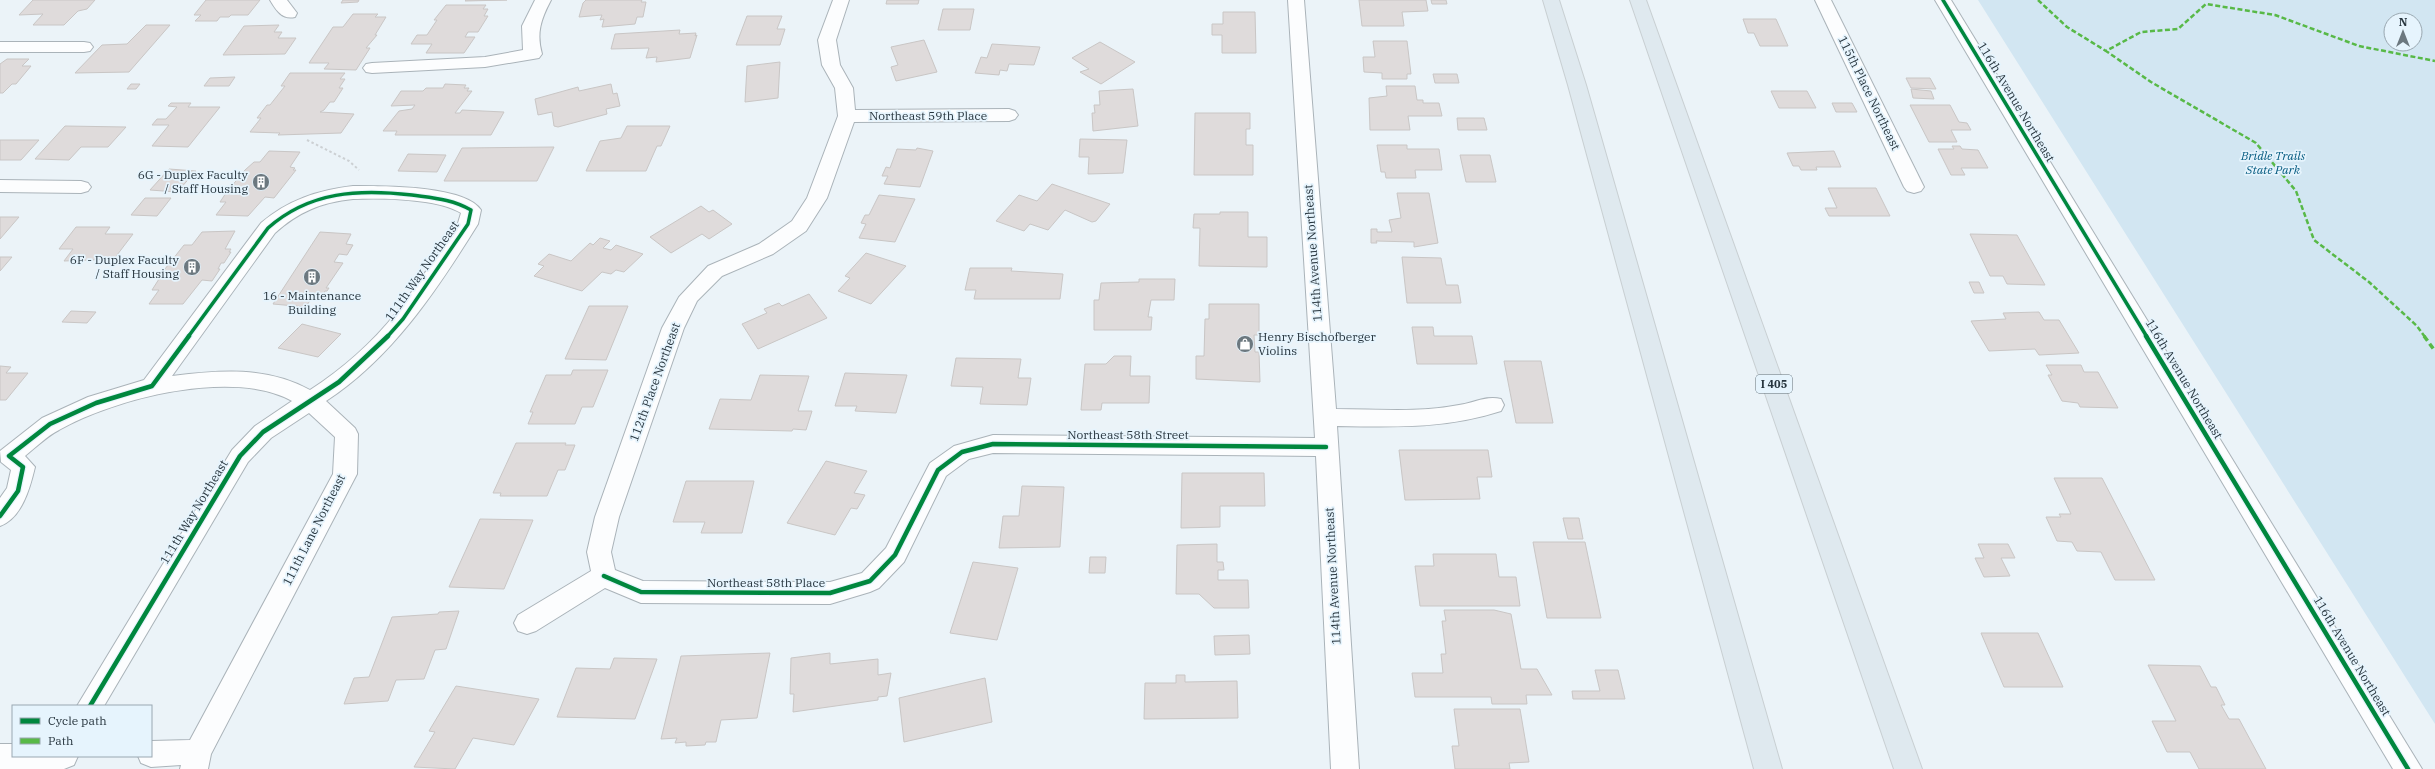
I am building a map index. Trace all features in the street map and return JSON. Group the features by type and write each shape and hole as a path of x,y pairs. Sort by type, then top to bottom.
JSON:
{"highway":[{"path":"1551,0 1577,85 1768,769"},
{"name":"I 405","path":"1638,0 1908,769"}],"street":[{"path":"278,0 289,14"},
{"path":"372,68 485,62 533,54 528,37 532,21 543,0"},
{"name":"112th Place Northeast","path":"604,576 599,552 607,517 673,328 688,297 715,271 766,249 799,226 817,198 847,116 844,88 831,65 827,40 841,0"},
{"name":"114th Avenue Northeast","path":"1296,0 1326,446 1345,769"},
{"name":"115th Place Northeast","path":"1823,0 1914,187"},
{"name":"116th Avenue Northeast","path":"1943,0 2408,769"},
{"path":"0,47 84,47"},
{"name":"Northeast 59th Place","path":"847,116 1009,115"},
{"path":"0,186 81,187"},
{"name":"111th Way Northeast","path":"91,705 240,456 263,432 338,382 384,340 402,319 468,224 471,210 457,201 391,192 356,192 322,198 297,208 268,228 152,386"},
{"name":"111th Lane Northeast","path":"152,386 236,378 285,386 311,401 347,434 345,474 196,761"},
{"path":"0,516 18,490 24,467 5,456 50,424 96,403 152,386"},
{"path":"1324,418 1415,419 1459,414 1493,405"},
{"name":"Northeast 58th Street","path":"938,470 962,452 993,444 1326,446"},
{"name":"Northeast 58th Place","path":"604,576 641,592 830,593 870,581 894,555 938,470"},
{"path":"527,623 604,576"},
{"path":"152,754 196,761"},
{"path":"0,757 12,757"}],"path":[{"path":"307,140 330,149 357,168 363,180 356,192"}],"green space":[{"name":"Bridle Trails State Park","path":"1978,0 2435,0 2435,724"}],"building":[{"path":"33,0 95,0 87,9 78,11 64,25 33,25 43,14 19,15"},
{"path":"206,0 260,0 248,15 231,15 229,17 220,17 217,21 195,21 201,15 194,15"},
{"path":"343,0 359,0 358,2 341,3"},
{"path":"466,0 507,0 465,1"},
{"path":"586,0 642,0 641,2 646,2 643,17 637,17 635,24 602,27 604,19 600,20 602,15 579,17 583,3"},
{"path":"887,0 919,0 918,4 886,4"},
{"path":"1359,0 1426,0 1428,11 1402,12 1404,26 1362,26"},
{"path":"1431,0 1446,0 1447,4 1432,4"},
{"path":"446,5 486,5 483,9 488,9 484,16 488,16 478,32 468,32 465,37 475,37 464,53 426,53 432,44 411,44 417,35 427,35 437,20 434,20"},
{"path":"943,9 974,9 970,30 938,30"},
{"path":"1223,12 1255,12 1256,53 1222,53 1222,35 1212,35 1212,24 1223,24"},
{"path":"353,14 378,14 375,17 386,17 375,35 377,35 366,48 370,48 356,70 324,69 329,63 309,63 333,27 343,27"},
{"path":"747,16 782,16 777,29 785,29 780,45 736,45"},
{"path":"1743,19 1776,19 1788,46 1760,46 1754,33 1748,33"},
{"path":"146,25 170,25 129,72 75,73 102,45 127,44"},
{"path":"279,25 274,32 282,32 278,38 296,38 285,54 223,55 244,26"},
{"path":"680,30 679,34 696,33 695,36 697,35 690,58 656,62 657,57 646,58 649,48 611,49 615,34"},
{"path":"924,40 937,72 896,81 891,67 898,65 891,47"},
{"path":"1373,41 1407,41 1411,74 1407,74 1407,79 1382,79 1382,73 1364,72 1363,57 1375,57"},
{"path":"1100,42 1135,62 1101,84 1080,72 1089,69 1072,58"},
{"path":"992,44 1040,47 1034,65 1009,64 1007,71 1000,70 999,75 975,73 981,57 987,58"},
{"path":"7,59 29,59 22,66 31,66 16,84 12,84 3,93 0,93 0,64"},
{"path":"780,62 778,98 745,102 747,66"},
{"path":"290,73 345,73 340,79 345,79 339,88 343,88 334,102 330,102 324,110 320,112 354,114 341,133 278,135 280,133 250,132 261,118 257,118 267,105 270,105 285,86 281,86"},
{"path":"1433,74 1457,74 1459,83 1435,83"},
{"path":"235,77 229,86 204,86 210,78"},
{"path":"1906,78 1930,78 1936,89 1911,88"},
{"path":"131,84 140,84 136,89 127,89"},
{"path":"445,84 466,85 464,88 469,88 467,91 472,91 455,113 460,113 462,110 504,112 491,135 395,135 397,131 383,131 399,111 412,109 415,105 391,106 401,91 423,91 426,88 443,88"},
{"path":"611,84 613,94 617,93 620,106 606,109 607,114 558,127 554,126 552,112 538,115 535,99 578,87 579,91"},
{"path":"1386,86 1415,86 1417,100 1423,100 1423,103 1439,103 1442,116 1408,116 1410,130 1370,130 1369,98 1387,96"},
{"path":"1133,89 1138,126 1093,131 1092,113 1095,113 1094,105 1100,105 1099,91"},
{"path":"1911,89 1931,91 1934,99 1913,98"},
{"path":"1771,91 1807,91 1816,108 1779,108"},
{"path":"171,103 191,103 188,107 220,107 188,147 152,146 169,125 152,125 157,119 166,119 177,107 168,106"},
{"path":"1832,103 1852,103 1857,112 1836,112"},
{"path":"1910,105 1950,105 1959,122 1967,123 1971,130 1951,130 1957,142 1929,142"},
{"path":"1195,113 1250,113 1250,129 1246,129 1246,145 1253,145 1253,175 1194,175"},
{"path":"1457,118 1484,118 1487,130 1458,130"},
{"path":"65,126 126,127 108,147 81,147 69,160 35,159"},
{"path":"627,126 670,126 661,146 657,146 646,171 586,171 600,141 621,138"},
{"path":"1080,139 1127,140 1123,173 1088,174 1089,157 1079,157"},
{"path":"0,140 39,140 21,160 0,160"},
{"path":"1377,145 1407,145 1407,149 1439,149 1442,170 1415,170 1416,178 1386,178 1385,172 1381,172"},
{"path":"1952,146 1960,146 1962,149 1978,150 1988,168 1961,168 1965,175 1951,175 1938,149 1954,149"},
{"path":"554,147 537,181 444,181 462,148"},
{"path":"917,148 933,151 920,187 884,184 888,176 882,176 886,167 890,168 897,149 916,150"},
{"name":"6G - Duplex Faculty / Staff Housing","path":"269,151 300,152 290,167 295,168 293,170 296,170 274,198 265,197 248,216 216,215 226,202 220,202 245,170 254,162 260,162"},
{"path":"1834,151 1841,167 1816,167 1817,170 1801,170 1799,166 1793,166 1787,153"},
{"path":"408,154 446,155 437,172 398,171"},
{"path":"1460,155 1490,155 1496,182 1466,182"},
{"path":"169,169 196,171 177,192 150,190"},
{"path":"1052,184 1110,204 1096,221 1092,222 1065,210 1048,230 1030,224 1024,231 996,221 1019,195 1037,201"},
{"path":"1828,188 1876,188 1890,216 1829,216 1825,208 1837,208"},
{"path":"1397,193 1429,193 1438,243 1414,247 1414,242 1376,241 1377,243 1371,243 1371,229 1377,229 1377,232 1392,232 1389,220 1401,218"},
{"path":"879,195 915,199 895,242 859,238 866,224 861,223 865,215 869,215"},
{"path":"145,198 171,198 157,216 131,215"},
{"path":"701,206 709,212 713,210 732,224 709,239 702,234 671,253 650,237"},
{"path":"1220,212 1248,212 1248,237 1267,237 1267,267 1199,266 1200,228 1193,228 1194,214 1220,214"},
{"path":"0,217 19,217 0,239"},
{"path":"76,227 110,227 105,234 133,234 114,259 64,261 73,249 59,249"},
{"name":"6F - Duplex Faculty / Staff Housing","path":"235,231 225,249 231,249 229,252 231,252 224,263 221,263 218,269 220,269 212,281 202,280 183,304 149,304 159,290 152,290 159,279 157,279 184,245 192,245 202,232"},
{"name":"16 - Maintenance Building","path":"320,232 351,234 346,244 353,245 347,255 339,254 334,262 343,263 326,288 329,288 325,291 321,298 312,297 306,307 273,304"},
{"path":"1970,234 2017,235 2045,285 2007,284 2003,276 1990,276"},
{"path":"600,238 610,241 603,248 611,250 616,245 643,254 624,272 616,270 611,274 602,272 582,291 534,276 544,266 538,264 549,254 571,261 590,243 593,245"},
{"path":"866,253 906,266 871,304 838,291 850,278 845,276"},
{"path":"0,257 12,257 0,271"},
{"path":"1402,257 1441,258 1446,285 1458,285 1461,303 1407,303"},
{"path":"970,268 1012,268 1011,271 1063,274 1060,299 974,299 976,290 965,290"},
{"path":"1139,279 1175,279 1174,300 1151,300 1148,317 1152,317 1151,330 1094,330 1094,300 1099,300 1101,283 1139,282"},
{"path":"1969,282 1979,282 1984,293 1974,293"},
{"path":"809,294 827,318 758,349 742,324 767,313 764,309 779,303 782,306"},
{"path":"1209,304 1259,304 1259,335 1254,335 1255,352 1259,352 1260,382 1196,379 1196,356 1204,356 1205,319 1209,319"},
{"path":"589,306 628,306 606,360 565,359"},
{"path":"71,311 96,312 87,323 62,322"},
{"path":"2039,312 2044,320 2059,320 2079,353 2039,355 2035,349 1989,351 1971,321 2006,319 2003,313"},
{"path":"302,324 341,334 318,357 278,348"},
{"path":"1412,327 1433,327 1434,336 1472,336 1477,364 1417,364"},
{"path":"1114,356 1131,356 1130,376 1150,376 1149,403 1102,403 1101,410 1081,410 1085,364 1106,364"},
{"path":"956,358 1021,359 1018,378 1031,378 1027,405 980,404 983,387 951,386"},
{"path":"1504,361 1541,361 1553,423 1516,423"},
{"path":"2046,365 2081,365 2084,372 2098,372 2118,408 2080,407 2078,403 2062,401 2048,375 2052,375"},
{"path":"0,366 11,367 6,373 28,373 6,400 0,400"},
{"path":"573,370 608,370 593,407 582,407 575,424 528,424 533,412 530,412 546,375 571,375"},
{"path":"845,373 907,375 896,413 855,411 857,406 835,406"},
{"path":"760,375 809,376 798,411 812,411 806,430 709,429 720,399 751,400"},
{"path":"516,443 566,443 565,445 575,445 565,470 558,470 547,496 500,496 501,493 493,493"},
{"path":"1399,450 1488,450 1492,477 1477,477 1480,499 1405,500"},
{"path":"826,461 867,471 854,493 865,495 857,509 851,508 835,535 787,523"},
{"path":"1182,473 1264,473 1265,506 1220,506 1220,527 1181,528"},
{"path":"2054,478 2102,478 2155,580 2115,580 2101,552 2077,551 2072,542 2057,541 2046,517 2061,517 2059,514 2071,514"},
{"path":"686,481 754,481 742,533 701,533 705,522 673,522"},
{"path":"1022,486 1064,487 1060,547 999,548 1003,516 1019,516"},
{"path":"1563,518 1579,518 1583,539 1568,539"},
{"path":"480,519 533,520 504,589 449,587"},
{"path":"1533,542 1585,542 1601,618 1547,618"},
{"path":"1217,544 1217,562 1223,562 1224,570 1218,570 1218,580 1248,580 1249,608 1214,608 1199,594 1176,594 1177,545"},
{"path":"1978,544 2008,544 2015,558 2001,558 2010,576 1984,577 1975,558 1984,558"},
{"path":"1433,554 1496,554 1499,577 1516,577 1520,606 1420,606 1415,566 1434,566"},
{"path":"1090,557 1106,557 1105,573 1089,573"},
{"path":"973,562 1018,568 997,640 950,633"},
{"path":"1444,610 1494,610 1511,614 1521,669 1537,669 1552,695 1526,695 1527,704 1492,704 1491,697 1415,697 1412,673 1443,673 1441,654 1446,654 1442,621 1446,621"},
{"path":"459,611 446,649 435,650 424,679 396,680 388,701 344,704 354,678 369,677 392,617"},
{"path":"1981,633 2038,633 2063,687 2004,687"},
{"path":"1249,635 1250,654 1215,655 1214,636"},
{"path":"770,653 757,718 721,720 716,742 706,742 705,745 686,746 686,742 675,743 677,738 661,739 681,656"},
{"path":"830,653 830,664 878,659 878,675 891,673 887,696 878,697 878,700 793,712 794,694 790,694 791,658"},
{"path":"614,658 657,659 635,719 557,717 576,668 610,669"},
{"path":"2148,665 2200,666 2211,687 2216,687 2225,705 2221,705 2229,719 2239,719 2266,769 2199,769 2190,752 2167,752 2152,721 2176,721"},
{"path":"1595,670 1618,670 1625,699 1573,699 1572,691 1600,691"},
{"path":"1176,675 1185,675 1185,682 1237,681 1238,718 1144,719 1145,683 1176,683"},
{"path":"985,678 992,722 904,742 899,698"},
{"path":"456,686 539,699 514,745 473,738 455,769 414,767 435,732 429,731"},
{"path":"1454,709 1520,709 1529,762 1509,763 1510,769 1455,769 1452,746 1459,746"}],"marked path":[{"path":"2038,0 2067,27 2106,51"},
{"path":"2435,61 2359,46 2275,15 2206,4 2178,29 2141,32 2106,51 2151,82 2256,143 2296,191 2314,240 2369,282 2417,326 2435,351"}],"cycle path":[{"path":"1943,0 2408,769"},
{"path":"0,516 18,491 23,467 9,456 50,424 96,403 152,386 268,228 287,213 305,203 321,198 337,194 370,192 440,198 458,203 471,210 468,224 403,319 384,340 339,382 263,432 240,456 91,705"},
{"path":"604,576 641,592 830,593 870,581 895,555 938,470 962,452 993,444 1326,447"}],"place":[{"name":"6G - Duplex Faculty / Staff Housing","path":"261,182"},
{"name":"6F - Duplex Faculty / Staff Housing","path":"192,267"},
{"name":"16 - Maintenance Building","path":"312,277"},
{"name":"Henry Bischofberger Violins","path":"1245,344"}]}
